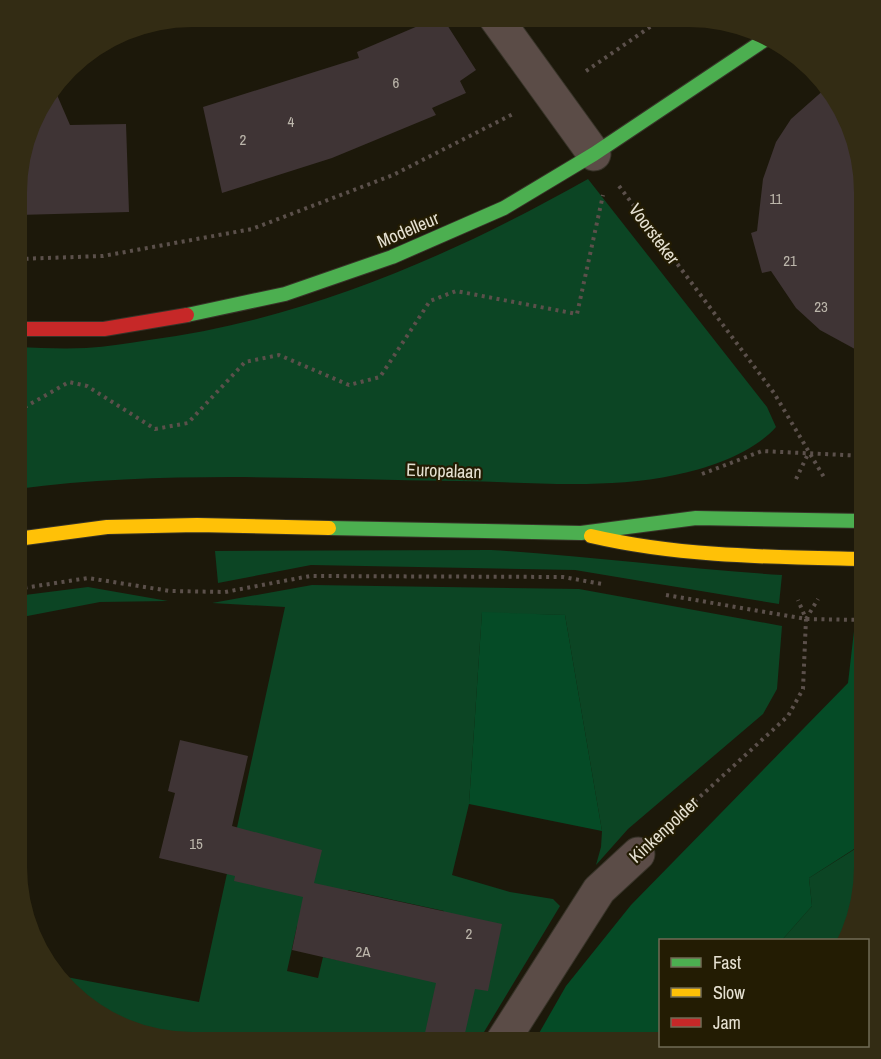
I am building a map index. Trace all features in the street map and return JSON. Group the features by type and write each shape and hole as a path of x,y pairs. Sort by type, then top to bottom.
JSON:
{"main road":[{"name":"Modelleur","path":"27,329 104,329 285,294 392,257 504,208 594,154 760,43"},
{"path":"27,538 107,527 197,525 581,533 635,524 696,518 854,522"},
{"path":"581,533 635,548 694,555 854,560"}],"street":[{"path":"502,27 594,154"},
{"name":"Kinkenpolder","path":"508,1032 599,890 638,854"}],"path":[{"path":"27,259 103,256 252,229 393,175 552,94 650,27"},
{"path":"27,406 69,382 87,386 154,429 188,423 245,362 279,355 350,385 380,377 430,301 456,291 577,314 604,200 594,154"},
{"name":"Voorsteker","path":"594,154 774,393 808,453"},
{"path":"697,476 762,452 854,455"},
{"path":"27,587 88,578 170,591 225,592 310,576 563,578 610,586"},
{"path":"658,594 806,619 854,620"},
{"name":"Kinkenpolder","path":"638,854 788,716 803,689 806,619"}],"green space":[{"path":"588,179 767,407 776,427 755,444 730,458 702,468 648,480 567,484 237,477 127,479 27,488 27,347 110,346 208,330 265,317 321,300 431,258"},
{"path":"491,550 782,575 779,604 575,570 311,565 218,583 215,551"},
{"path":"312,585 579,589 782,626 777,689 763,714 628,829 596,865 602,831 565,615 482,613 469,804 452,875 510,892 553,899 560,906 484,1032 182,1032 139,1023 110,1010 92,998 70,978 199,1002 285,607 212,603","holes":["348,890 444,911 428,979 323,957 318,978 287,971 297,926 338,935"]},
{"path":"88,587 168,601 100,602 27,616 27,595"},
{"path":"482,612 565,615 602,831 469,804"},
{"path":"854,631 854,849 809,878 812,906 783,939 659,939 659,1032 540,1032 566,986 631,905 848,683"},
{"path":"854,850 851,899 837,939 783,939 812,906 809,878"}],"building":[{"path":"416,27 448,27 476,70 460,81 466,93 432,108 436,115 332,158 222,193 203,107 359,58 357,52"},
{"path":"821,93 832,110 848,150 853,171 854,192 854,349 820,330 796,308 771,271 762,273 751,233 757,231 763,179 776,142 791,119"},
{"path":"58,97 70,125 126,124 129,212 27,215 28,171 33,150 40,129"},
{"path":"180,740 248,756 232,826 322,850 314,883 502,924 488,991 475,989 465,1032 425,1032 436,983 292,950 303,897 234,881 235,876 159,858 175,793 168,791"}],"traffic: fast":[{"path":"187,315 285,294 392,257 504,208 594,154 760,43"},
{"path":"329,528 581,533 696,518 854,521"}],"traffic: slow":[{"path":"27,538 107,527 197,525 329,528"},
{"path":"591,536 693,552 854,559"}],"traffic: jam":[{"path":"27,329 104,329 187,315"}]}
